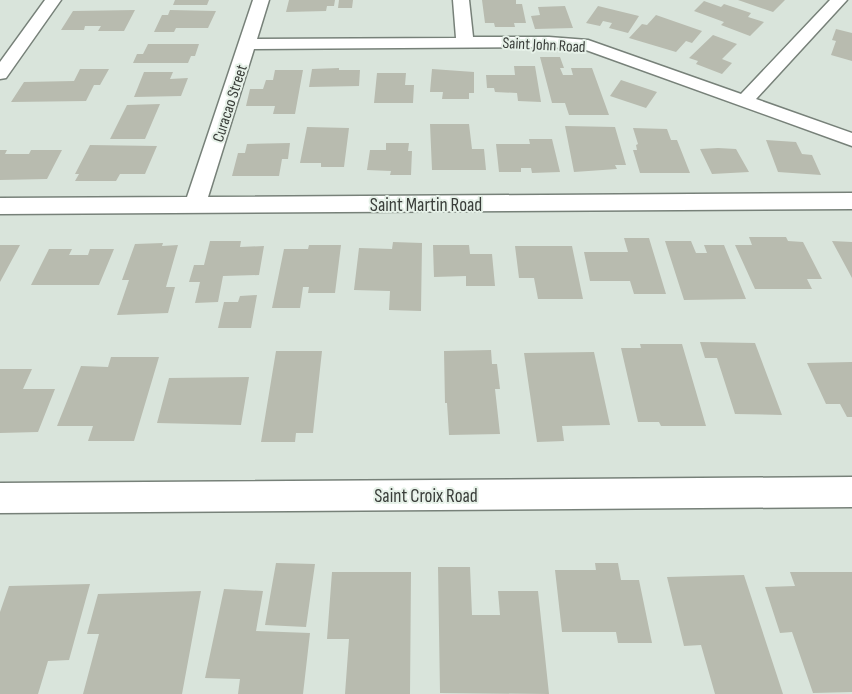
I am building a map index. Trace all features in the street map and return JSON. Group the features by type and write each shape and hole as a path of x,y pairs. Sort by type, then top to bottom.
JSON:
{"street":[{"path":"0,74 53,0"},
{"name":"Curacao Street","path":"195,205 249,44 261,0"},
{"path":"462,0 465,42"},
{"path":"744,101 836,3 852,12"},
{"name":"Saint John Road","path":"249,44 558,42 588,46 852,140"},
{"name":"Saint Martin Road","path":"0,206 852,201"},
{"name":"Saint Croix Road","path":"0,498 852,492"}],"building":[{"path":"175,0 209,0 207,5 173,5"},
{"path":"289,0 335,0 334,6 327,6 326,11 286,12"},
{"path":"339,0 353,0 352,8 338,8"},
{"path":"482,0 516,0 516,4 522,4 526,23 514,23 515,27 495,27 494,23 485,23"},
{"path":"738,0 785,0 773,12"},
{"path":"704,1 721,7 724,4 751,13 748,17 764,22 750,36 721,25 724,22 694,11"},
{"path":"565,6 573,28 535,29 531,16 540,15 538,7"},
{"path":"598,6 639,16 628,33 609,28 612,23 603,21 600,26 586,23"},
{"path":"135,10 124,31 98,31 101,26 85,26 84,30 61,30 73,11"},
{"path":"170,10 216,11 208,28 176,28 174,32 154,32 162,15 168,15"},
{"path":"656,15 702,31 692,43 686,41 676,52 629,38 642,24 647,25"},
{"path":"836,29 852,33 852,61 831,55 836,41 832,40"},
{"path":"713,35 737,44 722,59 732,63 722,74 696,64 698,61 689,58"},
{"path":"148,44 199,44 195,56 191,56 188,63 133,63 137,54 143,54"},
{"path":"540,57 560,57 564,68 560,68 563,75 573,75 571,68 592,68 609,115 569,115 565,103 552,103"},
{"path":"514,66 535,66 541,102 518,101 517,93 495,92 494,88 487,88 486,75 515,75"},
{"path":"339,68 339,70 360,70 359,86 309,87 312,69"},
{"path":"80,69 109,69 100,85 94,85 86,101 11,102 24,82 74,81"},
{"path":"432,69 474,72 474,93 469,93 469,99 442,99 443,92 430,92"},
{"path":"275,70 303,70 295,114 273,114 275,106 246,106 250,89 263,89 266,80 273,80"},
{"path":"144,72 173,72 170,79 188,78 181,96 134,97"},
{"path":"377,73 406,73 405,85 414,85 413,103 374,103"},
{"path":"621,80 657,92 646,108 610,96"},
{"path":"160,104 145,139 110,139 127,105"},
{"path":"430,124 469,124 472,149 484,149 486,170 432,170"},
{"path":"565,126 615,127 626,165 615,165 617,169 574,172"},
{"path":"307,127 349,128 344,167 321,167 321,163 300,163"},
{"path":"633,128 667,129 671,140 677,140 690,173 640,173 633,150 637,150 636,145 638,144"},
{"path":"529,139 552,139 560,172 532,173 531,168 521,168 521,172 499,172 496,144 530,144"},
{"path":"766,140 796,142 802,154 812,155 821,175 778,172"},
{"path":"290,143 288,159 282,159 279,176 232,176 238,153 245,153 247,144"},
{"path":"386,143 409,143 408,151 412,151 411,175 390,175 391,171 367,170 370,150 386,150"},
{"path":"90,145 157,146 145,174 120,174 116,181 75,181 79,174 75,174"},
{"path":"700,149 736,149 749,172 712,174"},
{"path":"0,150 7,150 5,154 29,154 31,150 62,150 47,179 0,180"},
{"path":"749,237 786,237 788,241 803,242 822,279 807,279 812,289 755,289 735,245 752,245"},
{"path":"624,238 649,238 666,294 634,294 630,281 590,281 584,252 628,252"},
{"path":"210,241 241,241 240,247 264,246 259,275 223,276 218,302 195,303 200,282 189,282 194,265 204,265"},
{"path":"665,241 691,241 696,253 707,253 704,245 724,245 746,299 684,300"},
{"path":"832,241 852,242 852,278"},
{"path":"393,242 422,243 421,311 389,310 390,291 354,290 359,248 392,249"},
{"path":"163,243 162,246 178,245 166,287 175,287 168,313 117,315 129,280 122,280 135,244"},
{"path":"0,245 20,245 0,282"},
{"path":"309,245 341,245 335,293 308,293 309,287 303,287 300,308 272,308 284,249 308,249"},
{"path":"433,245 469,245 470,254 492,254 495,286 466,286 466,276 434,277"},
{"path":"515,246 572,246 583,299 538,299 534,278 519,278"},
{"path":"49,249 72,249 69,255 88,255 90,249 114,249 99,285 31,285"},
{"path":"257,295 251,328 218,328 224,302 238,302 240,296"},
{"path":"700,342 755,343 782,415 735,414 717,358 705,358"},
{"path":"640,344 682,344 706,426 661,426 659,422 638,422 621,348 641,348"},
{"path":"491,350 492,364 497,364 500,389 495,389 500,434 449,435 447,403 445,403 444,351"},
{"path":"276,351 322,351 313,433 296,433 295,442 261,442"},
{"path":"594,352 610,425 562,426 564,441 537,442 524,353"},
{"path":"111,357 159,357 134,441 88,441 93,426 57,426 81,366 108,367"},
{"path":"852,362 852,417 847,417 840,404 826,404 807,363"},
{"path":"0,369 32,369 23,389 55,389 38,432 0,433"},
{"path":"249,377 241,425 157,423 169,378"},
{"path":"276,563 315,564 306,627 265,625"},
{"path":"595,563 618,563 621,580 639,580 652,643 618,643 616,632 562,632 555,570 596,570"},
{"path":"438,567 470,567 472,615 500,615 498,591 538,591 549,694 440,693"},
{"path":"332,572 411,572 410,694 345,694 349,639 327,639"},
{"path":"790,572 852,572 852,692 813,693 792,632 780,633 765,587 795,586"},
{"path":"744,575 783,694 715,694 701,645 684,646 667,577"},
{"path":"90,584 69,660 48,661 38,694 0,694 0,612 9,586"},
{"path":"224,589 263,591 256,631 310,633 303,694 238,694 240,679 205,678"},
{"path":"201,591 182,694 83,694 99,634 87,634 98,594"}]}
